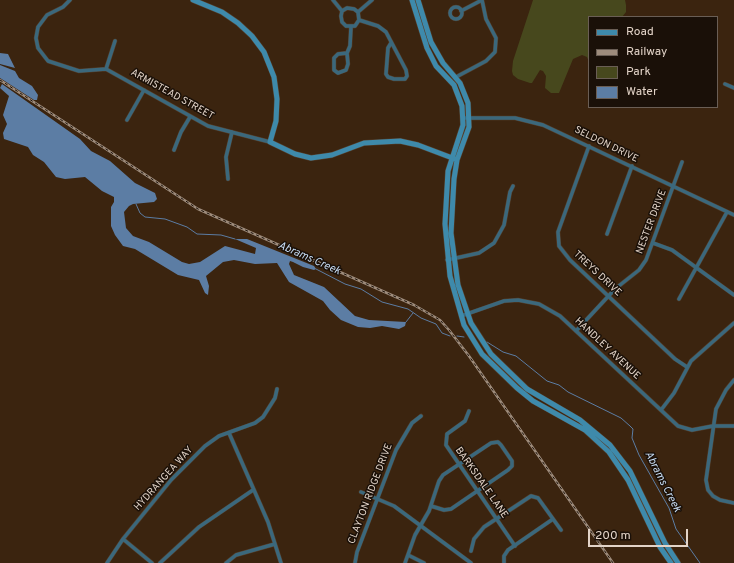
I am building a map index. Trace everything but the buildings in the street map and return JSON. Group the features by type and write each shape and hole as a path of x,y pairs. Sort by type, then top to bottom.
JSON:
{"main road":[{"path":"193,0 217,10 238,23 252,36 264,52 272,70 277,99 276,121 270,142"},
{"path":"412,0 426,48 436,66 452,82 458,93 463,118 461,131 448,170 445,219 447,260 453,290 467,330 482,354 517,388 533,401 585,430 609,452 628,480 660,547 671,563"},
{"path":"418,0 431,42 440,60 456,77 466,96 470,118 466,136 457,160 451,219 454,259 458,285 467,313 483,344 497,361 520,383 532,392 580,420 610,445 632,476 665,543 677,562"},
{"name":"ARMISTEAD STREET","path":"270,142 289,152 310,158 332,155 364,143 392,140 418,145 457,160"}],"street":[{"path":"70,0 63,7 47,15 39,24 36,38 40,51 51,63 75,71 106,69 115,41"},
{"path":"333,0 342,11 342,22 346,26 351,27"},
{"path":"358,12 372,0"},
{"path":"456,77 486,61 495,52 496,38 486,19 482,0 462,10"},
{"path":"342,11 351,8 358,12"},
{"path":"358,12 359,20"},
{"path":"347,53 338,54 334,58 334,70 338,73 346,70 348,64 347,53 350,46 351,27 359,20"},
{"path":"359,20 386,32 406,70 407,76 405,79 394,79 388,77 386,74 388,48 391,43"},
{"name":"ARMISTEAD STREET","path":"106,69 208,126 270,142"},
{"path":"725,84 734,88"},
{"path":"127,120 144,90"},
{"path":"174,150 190,117"},
{"name":"SELDON DRIVE","path":"463,118 505,118 535,122 632,166 734,215"},
{"path":"228,179 226,157 232,132"},
{"name":"TREYS DRIVE","path":"589,146 558,232 558,241 565,255 675,359 687,367"},
{"name":"NESTER DRIVE","path":"576,331 608,296 642,267 653,243 682,162"},
{"path":"607,234 632,166"},
{"path":"447,260 479,253 494,243 504,225 510,192 513,186"},
{"path":"678,299 727,212"},
{"path":"653,243 672,250 734,294"},
{"name":"HANDLEY AVENUE","path":"461,316 497,302 512,300 539,304 552,310 682,428 692,430 713,426 734,426"},
{"path":"661,410 678,388 687,367 696,355 734,323"},
{"path":"734,380 718,404 713,426 707,485 710,493 716,499 734,503"},
{"name":"HYDRANGEA WAY","path":"107,563 123,539 171,480 204,446 219,436 255,423 263,417 275,398 277,389"},
{"name":"BARKSDALE LANE","path":"469,411 467,418 450,430 446,438 447,448 515,546"},
{"name":"CLAYTON RIDGE DRIVE","path":"356,563 357,552 400,442 412,423 421,416"},
{"path":"229,433 268,522 280,563"},
{"path":"405,563 431,506 441,477 493,442 499,443 512,462 511,468 450,510 444,510 431,506"},
{"path":"160,563 199,527 253,490"},
{"path":"361,492 394,506 471,563"},
{"path":"471,551 477,535 484,527 528,497 532,496 538,498 561,530"},
{"path":"504,563 506,552 553,520"},
{"path":"123,539 152,563"},
{"path":"226,563 236,555 275,544"},
{"path":"408,555 424,563"}],"green space":[{"path":"533,0 625,0 626,12 623,16 588,16 588,60 587,57 582,55 573,59 559,93 551,93 545,88 546,76 543,71 540,70 532,83 518,79 513,75 513,61"}],"water":[{"path":"0,53 8,54 15,68 0,64"},
{"path":"0,65 15,71 19,78 32,86 38,95 37,100 34,100 0,78"},
{"path":"2,84 80,139 91,151 110,161 135,183 155,193 157,199 154,202 133,204 124,212 126,228 133,236 149,242 182,262 189,264 200,262 225,246 255,254 256,248 235,239 247,239 314,266 316,269 314,270 290,261 289,264 294,275 324,287 355,316 369,320 406,322 405,326 399,329 382,326 370,328 358,327 341,320 323,301 289,282 277,263 255,264 234,260 223,262 206,276 209,286 208,295 205,293 199,280 178,275 135,249 123,246 115,235 111,226 111,207 114,202 114,197 102,191 85,177 65,179 56,177 44,162 33,155 28,147 4,139 3,133 7,124 3,115 9,96 0,88"}],"waterway":[{"name":"Abrams Creek","path":"136,204 140,213 145,217 165,219 187,227 197,234 221,235 235,239"},
{"name":"Abrams Creek","path":"316,269 345,284 361,289 382,302 408,309 421,318 436,324 442,333 450,336"},
{"path":"406,322 413,313"},
{"name":"Abrams Creek","path":"457,336 464,337"},
{"name":"Abrams Creek","path":"487,342 503,352 516,356 547,381 559,385 568,392 621,418 633,429 632,438 639,455 669,508 676,529 700,563"}],"railway":[{"path":"0,80 198,209 414,305 440,320 469,356 613,563"}]}
